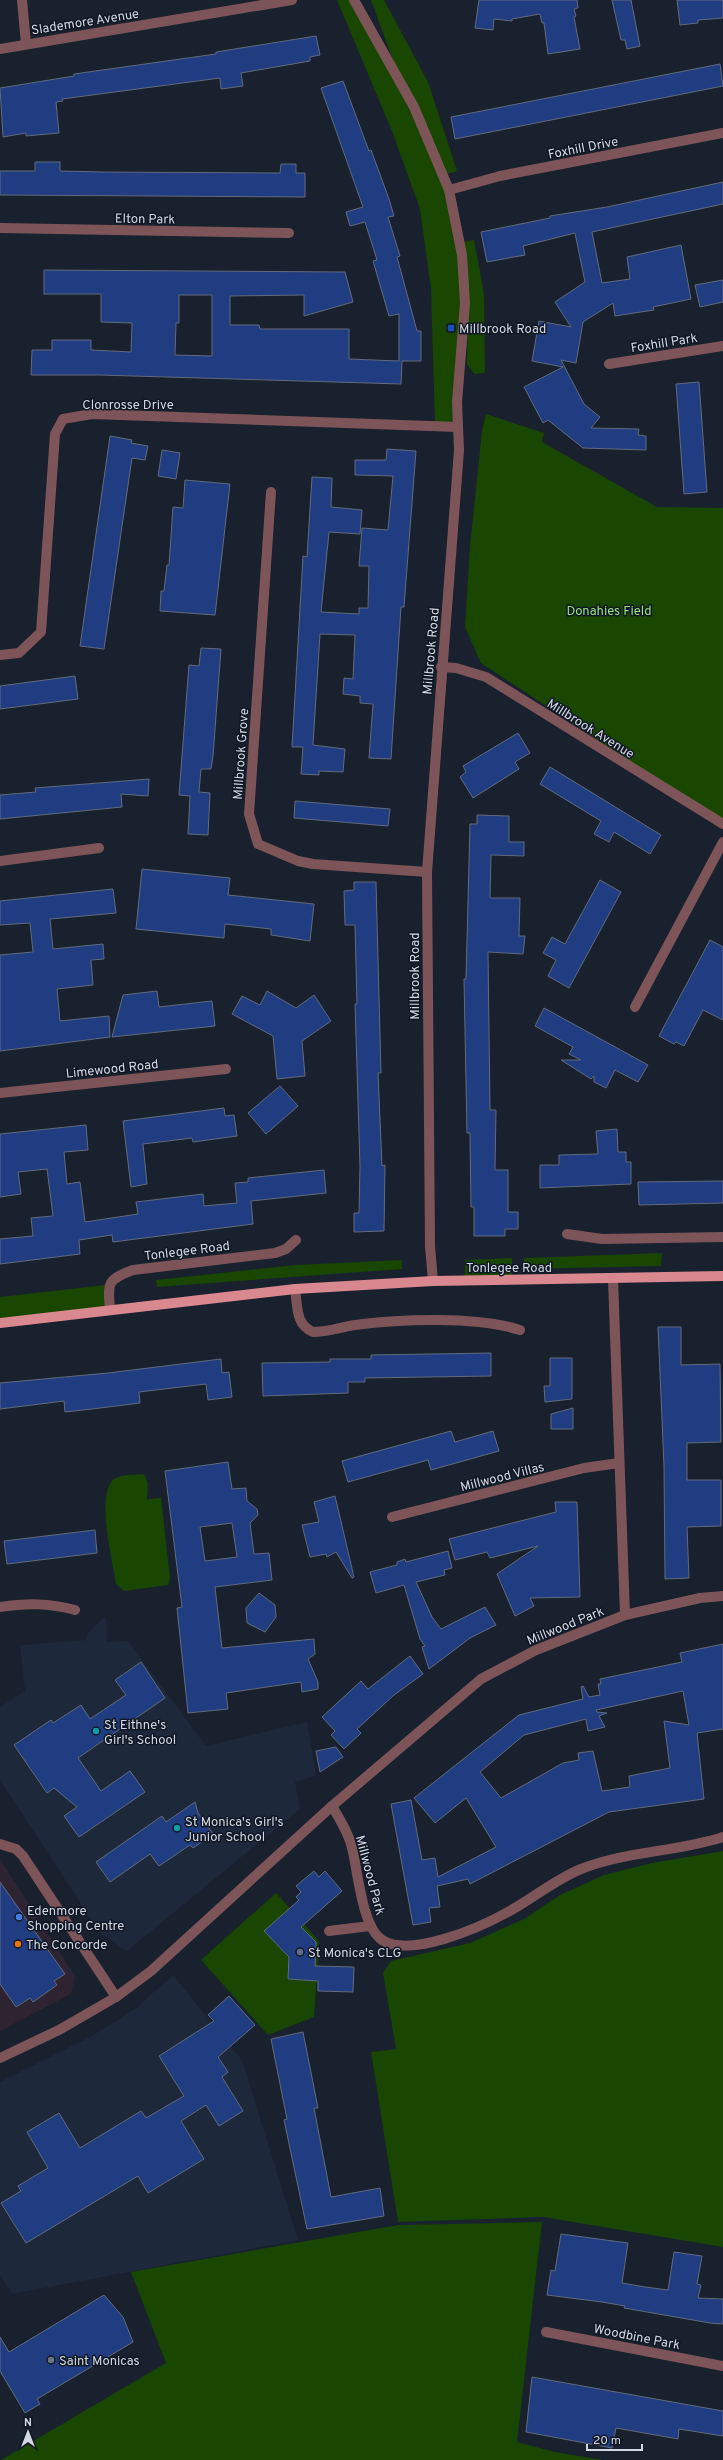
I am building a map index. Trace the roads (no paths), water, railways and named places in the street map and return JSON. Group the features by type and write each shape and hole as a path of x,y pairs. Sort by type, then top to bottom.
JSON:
{"main road":[{"name":"Tonlegee Road","path":"0,1323 295,1290 432,1281 723,1276"}],"street":[{"path":"22,0 26,44"},
{"name":"Slademore Avenue","path":"0,49 292,0"},
{"name":"Millbrook Road","path":"354,0 414,107 449,190 462,255 465,303 457,402 459,450 441,667 427,872 430,1246 432,1281"},
{"name":"Foxhill Drive","path":"449,190 500,176 723,133"},
{"name":"Elton Park","path":"0,228 289,234"},
{"name":"Foxhill Park","path":"609,364 723,346"},
{"name":"Clonrosse Drive","path":"0,655 19,653 41,632 55,434 63,418 92,414 458,427"},
{"name":"Millbrook Grove","path":"271,492 249,814 258,844 291,858 313,864 427,872"},
{"name":"Millbrook Avenue","path":"441,667 456,668 486,677 723,824"},
{"path":"635,1007 723,842"},
{"path":"0,860 99,848"},
{"name":"Limewood Road","path":"0,1093 226,1069"},
{"path":"567,1234 602,1239 723,1237"},
{"name":"Tonlegee Road","path":"110,1310 109,1285 114,1277 133,1270 275,1253 286,1249 296,1240"},
{"path":"613,1279 625,1615"},
{"path":"295,1290 300,1322 304,1328 313,1332 392,1322 470,1321 500,1324 520,1330"},
{"name":"Millwood Villas","path":"392,1517 584,1468 619,1463"},
{"name":"Millwood Park","path":"723,1596 700,1598 625,1615 536,1650 481,1679 332,1806 350,1842 370,1926 382,1940 395,1946 417,1945 441,1940 477,1927 506,1913 544,1889 581,1869 613,1860 723,1837"},
{"path":"0,1607 28,1603 51,1604 75,1610"},
{"path":"0,2058 54,2033 116,1997 151,1971 332,1806"},
{"path":"0,1844 16,1849 23,1856 116,1997"},
{"path":"329,1931 370,1926"},
{"name":"Woodbine Park","path":"546,2332 723,2366"}],"place":[{"name":"Millbrook Road","path":"451,328"},
{"name":"St Eithne's Girl's School","path":"96,1731"},
{"name":"St Monica's Girl's Junior School","path":"177,1828"},
{"name":"Edenmore Shopping Centre","path":"19,1917"},
{"name":"The Concorde","path":"18,1944"},
{"name":"St Monica's CLG","path":"300,1952"},
{"name":"Saint Monicas","path":"51,2360"}],"park label":[{"name":"Donahies Field","path":"609,610"}]}
